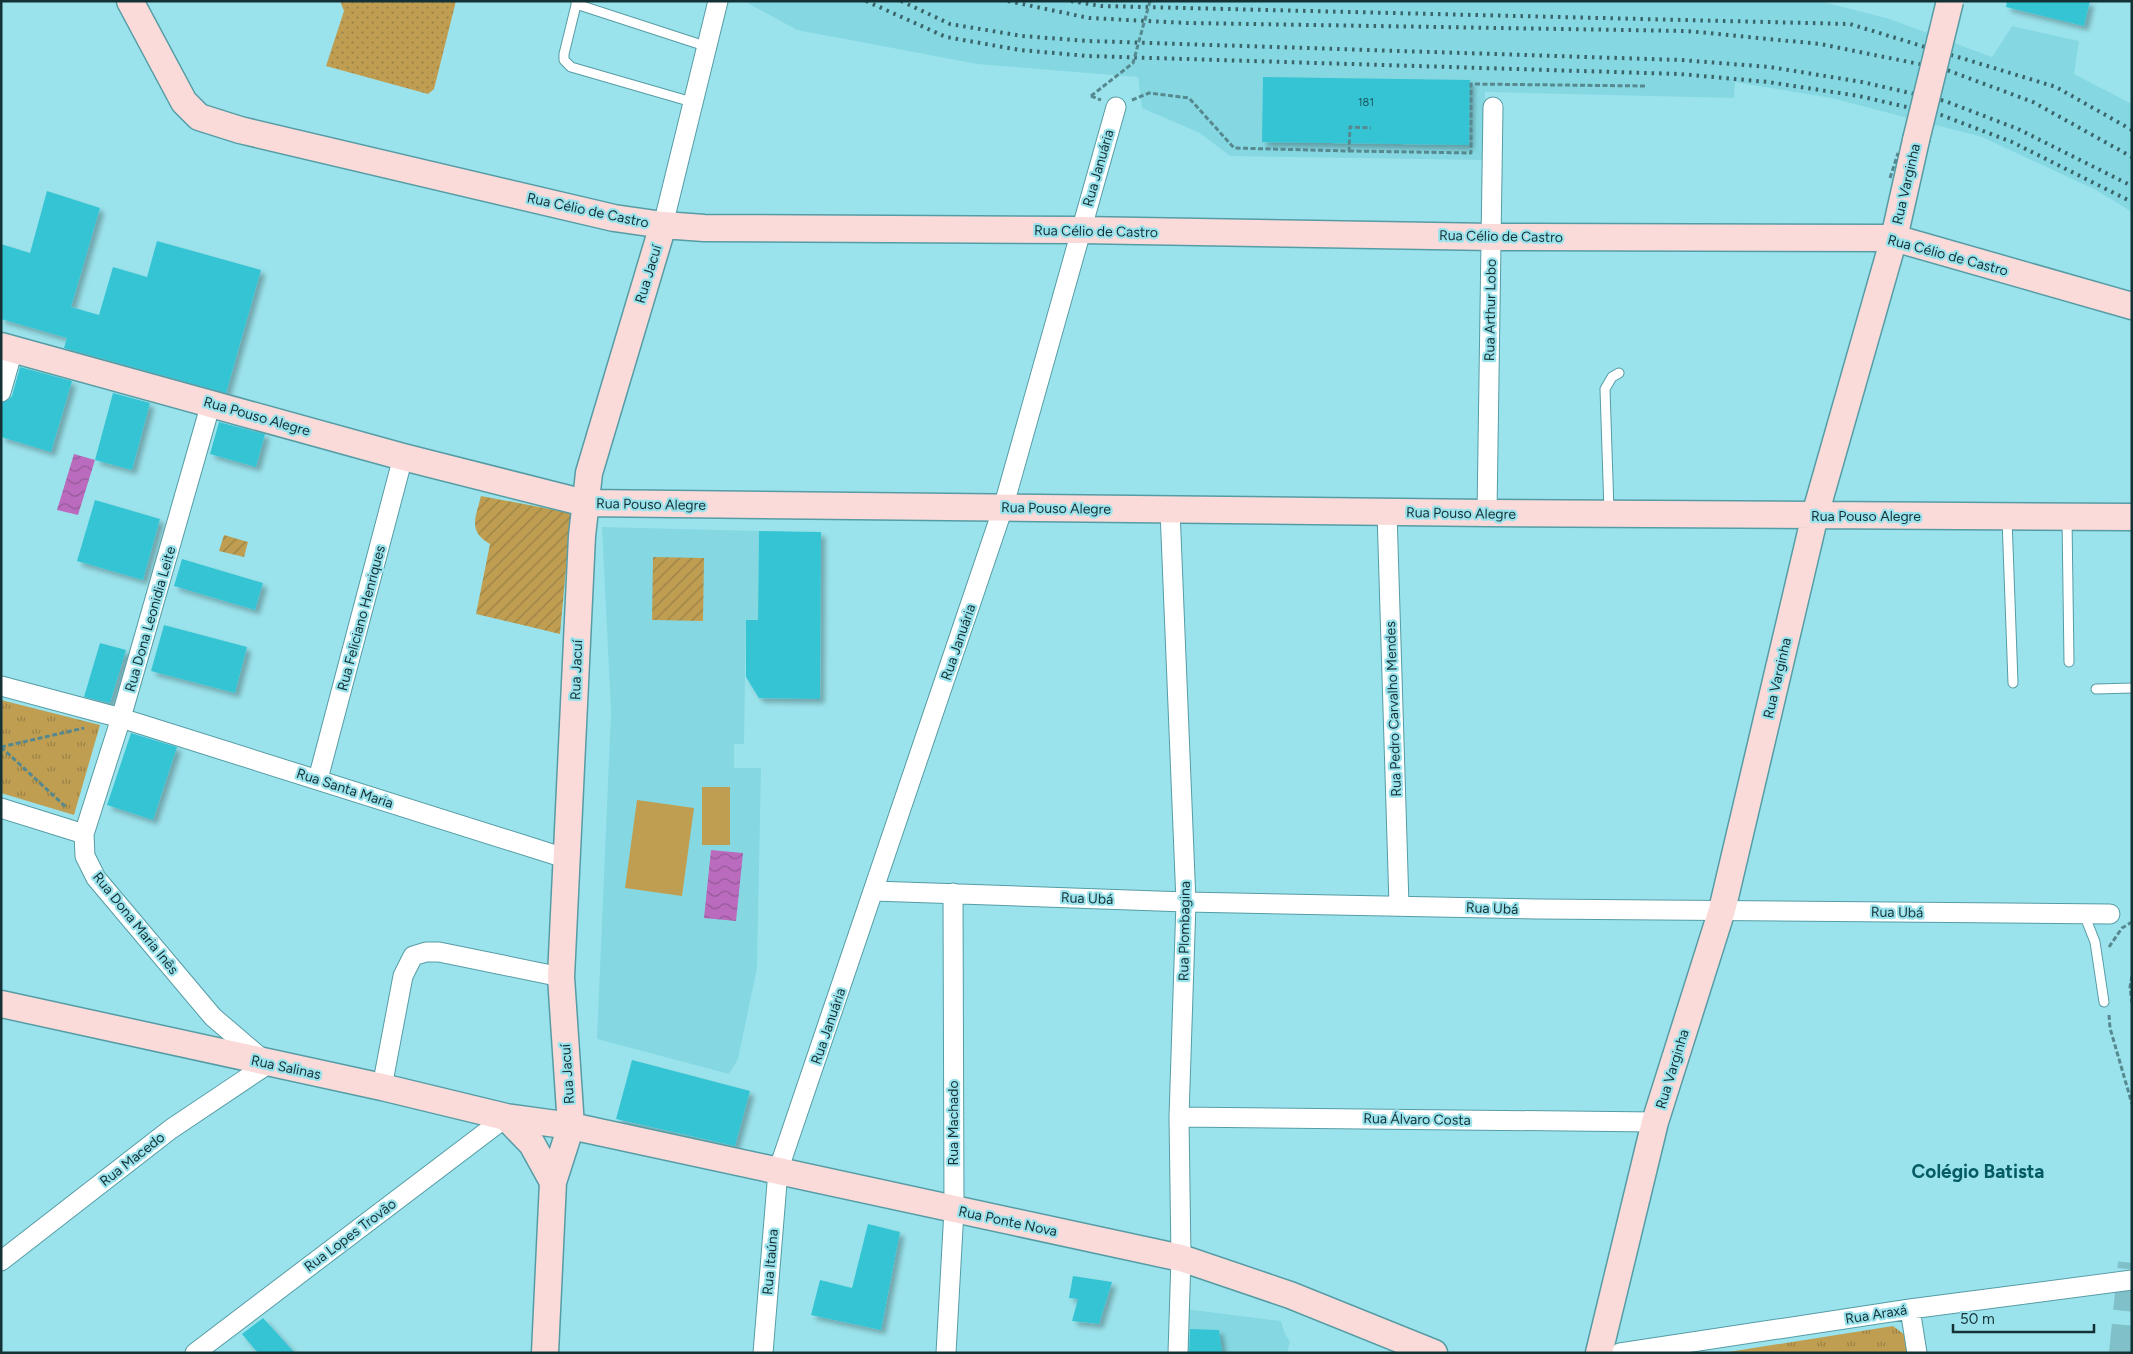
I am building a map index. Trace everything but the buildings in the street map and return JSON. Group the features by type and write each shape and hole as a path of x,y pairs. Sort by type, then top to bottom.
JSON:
{"street":[{"name":"Rua Célio de Castro","path":"130,1 184,102 199,117 240,130 614,218 663,225 714,228 1080,230 1492,237 1894,238 2132,306"},
{"name":"Rua Jacuí","path":"540,1350 553,1182 571,1126 562,977 581,546 585,503 589,473 663,225 705,46 718,1"},
{"name":"Rua Varginha","path":"1599,1353 1655,1122 1722,910 1815,515 1894,238 1950,1"},
{"name":"Rua Januária","path":"778,1171 1003,508 1116,107"},
{"name":"Rua Arthur Lobo","path":"1487,513 1493,107"},
{"name":"Rua Pouso Alegre","path":"7,348 403,457 585,503 1487,513 2132,517"},
{"path":"1,392 7,348"},
{"name":"Rua Dona Leonidia Leite","path":"85,831 120,721 211,403"},
{"name":"Rua Feliciano Henriques","path":"318,779 403,457"},
{"name":"Rua Plombagina","path":"1170,510 1186,902 1179,1116 1181,1258 1178,1353"},
{"name":"Rua Pedro Carvalho Mendes","path":"1387,512 1399,905"},
{"name":"Rua Santa Maria","path":"1,686 318,779 568,859"},
{"path":"1,808 85,831"},
{"name":"Rua Dona Maria Inês","path":"85,831 85,856 96,878 213,1017 268,1064"},
{"name":"Rua Ubá","path":"874,891 1186,902 2084,914 2116,921"},
{"name":"Rua Machado","path":"946,1353 954,1210 953,893"},
{"path":"382,1087 403,976 413,956 426,952 439,952 562,977"},
{"name":"Rua Salinas","path":"1,1004 268,1064 382,1087 506,1117 571,1126"},
{"name":"Rua Macedo","path":"1,1261 171,1129 268,1064"},
{"name":"Rua Álvaro Costa","path":"1179,1116 1655,1122"},
{"path":"506,1117 532,1144 553,1182"},
{"name":"Rua Lopes Trovão","path":"194,1353 506,1117"},
{"name":"Rua Ponte Nova","path":"571,1126 1181,1258 1290,1295 1434,1353"},
{"name":"Rua Itaúna","path":"763,1353 778,1171"},
{"name":"Rua Araxá","path":"1620,1353 1910,1309 2132,1280"},
{"path":"1910,1309 1917,1353"}],"lane":[{"path":"692,102 571,67 564,60 564,54 577,2 705,46"},
{"path":"1609,514 1605,388 1612,377 1619,373"},
{"path":"2007,516 2013,683"},
{"path":"2067,517 2070,662"},
{"path":"2096,689 2132,688"},
{"path":"2084,914 2095,942 2104,1002"}],"path":[{"path":"1091,96 1133,63 1150,1"},
{"path":"1116,107 1148,93 1189,98 1234,148 1349,151 1350,127 1371,128"},
{"path":"1,747 120,721"},
{"path":"1,747 85,831"},
{"path":"2106,950 2116,921"},
{"path":"2132,976 2130,987 2132,1003"},
{"path":"2109,1011 2110,1028 2132,1104"}],"shaded area":[{"path":"744,1 1819,1 1890,19 1992,57 2012,26 2079,41 2074,74 2132,104 2132,212 2096,190 1982,137 1831,98 1735,82 1734,98 1485,92 1482,160 1230,156 1200,133 1142,108 1138,77 977,64 797,30"},
{"path":"602,527 759,531 758,620 746,620 744,744 734,744 734,768 761,768 757,968 738,1059 729,1074 597,1039 611,712"},
{"path":"1185,1309 1281,1321 1290,1342 1287,1353 1183,1353"}],"green space":[{"path":"340,1 456,1 434,89 428,94 326,66 344,11"},
{"path":"481,496 571,513 560,634 476,614 490,544 478,534 476,529 475,523"},
{"path":"224,535 248,542 244,557 219,551"},
{"path":"653,557 704,558 703,621 652,620"},
{"path":"1,700 100,725 74,815 1,793"},
{"path":"702,787 730,787 730,845 702,845"},
{"path":"637,800 694,808 682,896 625,888"},
{"path":"1893,1326 1909,1338 1911,1353 1722,1353"}],"water":[{"path":"74,454 95,460 78,515 57,510"},
{"path":"711,850 743,853 736,921 704,918"}],"tunnel":[{"path":"2123,1353 2132,1263"}],"railway":[{"path":"866,1 946,37 1020,50 1087,56 1680,74 1768,82 1859,96 1941,115 2012,142 2132,202"},
{"path":"901,1 950,24 1022,36 1088,41 1681,60 1770,67 1862,82 1945,101 2018,129 2132,186"},
{"path":"1008,1 1089,18 1188,23 1687,31 1820,44 1944,69 2033,102 2132,157"},
{"path":"1071,1 1101,6 1850,24 2056,87 2132,130"}],"district":[{"name":"Colégio Batista","path":"1978,1171"}]}
